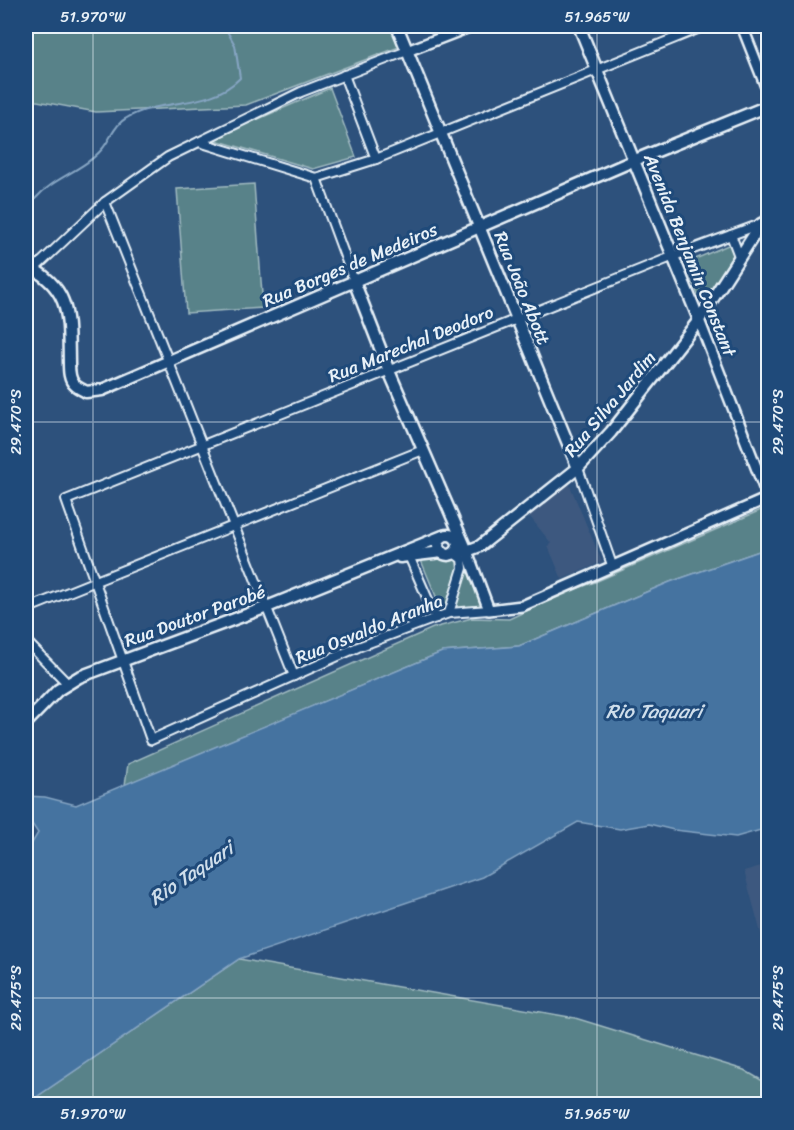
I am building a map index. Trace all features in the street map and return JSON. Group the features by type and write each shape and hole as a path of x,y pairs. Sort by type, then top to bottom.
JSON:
{"main road":[{"name":"Rua João Abott","path":"397,26 578,468"},
{"name":"Avenida Benjamin Constant","path":"579,26 674,256 696,319"},
{"name":"Rua Borges de Medeiros","path":"30,267 52,282 64,300 67,312 69,373 73,384 86,392 102,390 635,160 768,106"},
{"name":"Rua Silva Jardim","path":"442,552 467,551 480,546 578,468 611,432 712,301 739,256 765,222"},
{"path":"354,281 389,371 450,514 452,538 458,544 454,553"},
{"path":"450,514 452,538 467,551"},
{"path":"442,552 438,543 452,538 487,539"},
{"name":"Rua Doutor Parobé","path":"26,723 67,683 388,558 452,538"},
{"name":"Rua Doutor Parobé","path":"388,558 442,552"}],"street":[{"path":"30,267 105,202 168,157 301,92 472,26"},
{"path":"199,142 316,178 376,159 705,26"},
{"path":"742,26 768,92"},
{"path":"344,75 376,159"},
{"path":"316,178 354,281"},
{"path":"105,202 294,676"},
{"name":"Rua Marechal Deodoro","path":"94,581 66,500 674,256 765,222"},
{"path":"731,235 739,256"},
{"name":"Avenida Benjamin Constant","path":"696,319 768,498"},
{"path":"26,609 423,450"},
{"name":"Rua João Abott","path":"578,468 612,565"},
{"name":"Rua Osvaldo Aranha","path":"124,660 151,740 358,647 449,613 522,606 768,498"},
{"path":"467,551 489,610"},
{"path":"449,613 463,568 462,559 454,553"},
{"path":"409,556 436,618"},
{"path":"94,581 124,660"},
{"path":"26,641 67,683"}],"shaded area":[{"path":"568,481 602,562 562,579 548,546 551,543 527,513"},
{"path":"768,864 768,959 744,871"}],"green space":[{"path":"26,26 390,26 399,47 246,105 96,112 26,99"},
{"path":"330,88 356,157 313,169 212,139"},
{"path":"254,184 263,308 186,313 177,189"},
{"path":"728,245 733,246 734,254 707,296 699,298 686,263"},
{"path":"768,507 768,548 670,582 519,646 442,652 125,785 128,764 433,628 472,618 509,619 535,607 534,604 595,582"},
{"path":"458,557 461,564 447,604 440,606 420,558"},
{"path":"470,572 485,607 454,609 466,573"},
{"path":"239,959 575,1018 744,1070 768,1084 768,1104 26,1104"}],"water":[{"name":"Rio Taquari","path":"768,548 768,828 736,837 674,830 649,824 620,829 578,822 482,877 239,959 26,1104 26,853 38,833 26,815 26,796 45,797 76,805 442,652 519,646 670,582"}],"waterway":[{"path":"26,218 36,198 51,185 96,156 118,125 125,119 153,108 214,95 228,88 240,78 235,45 224,26"},
{"path":"26,415 26,420"}]}
